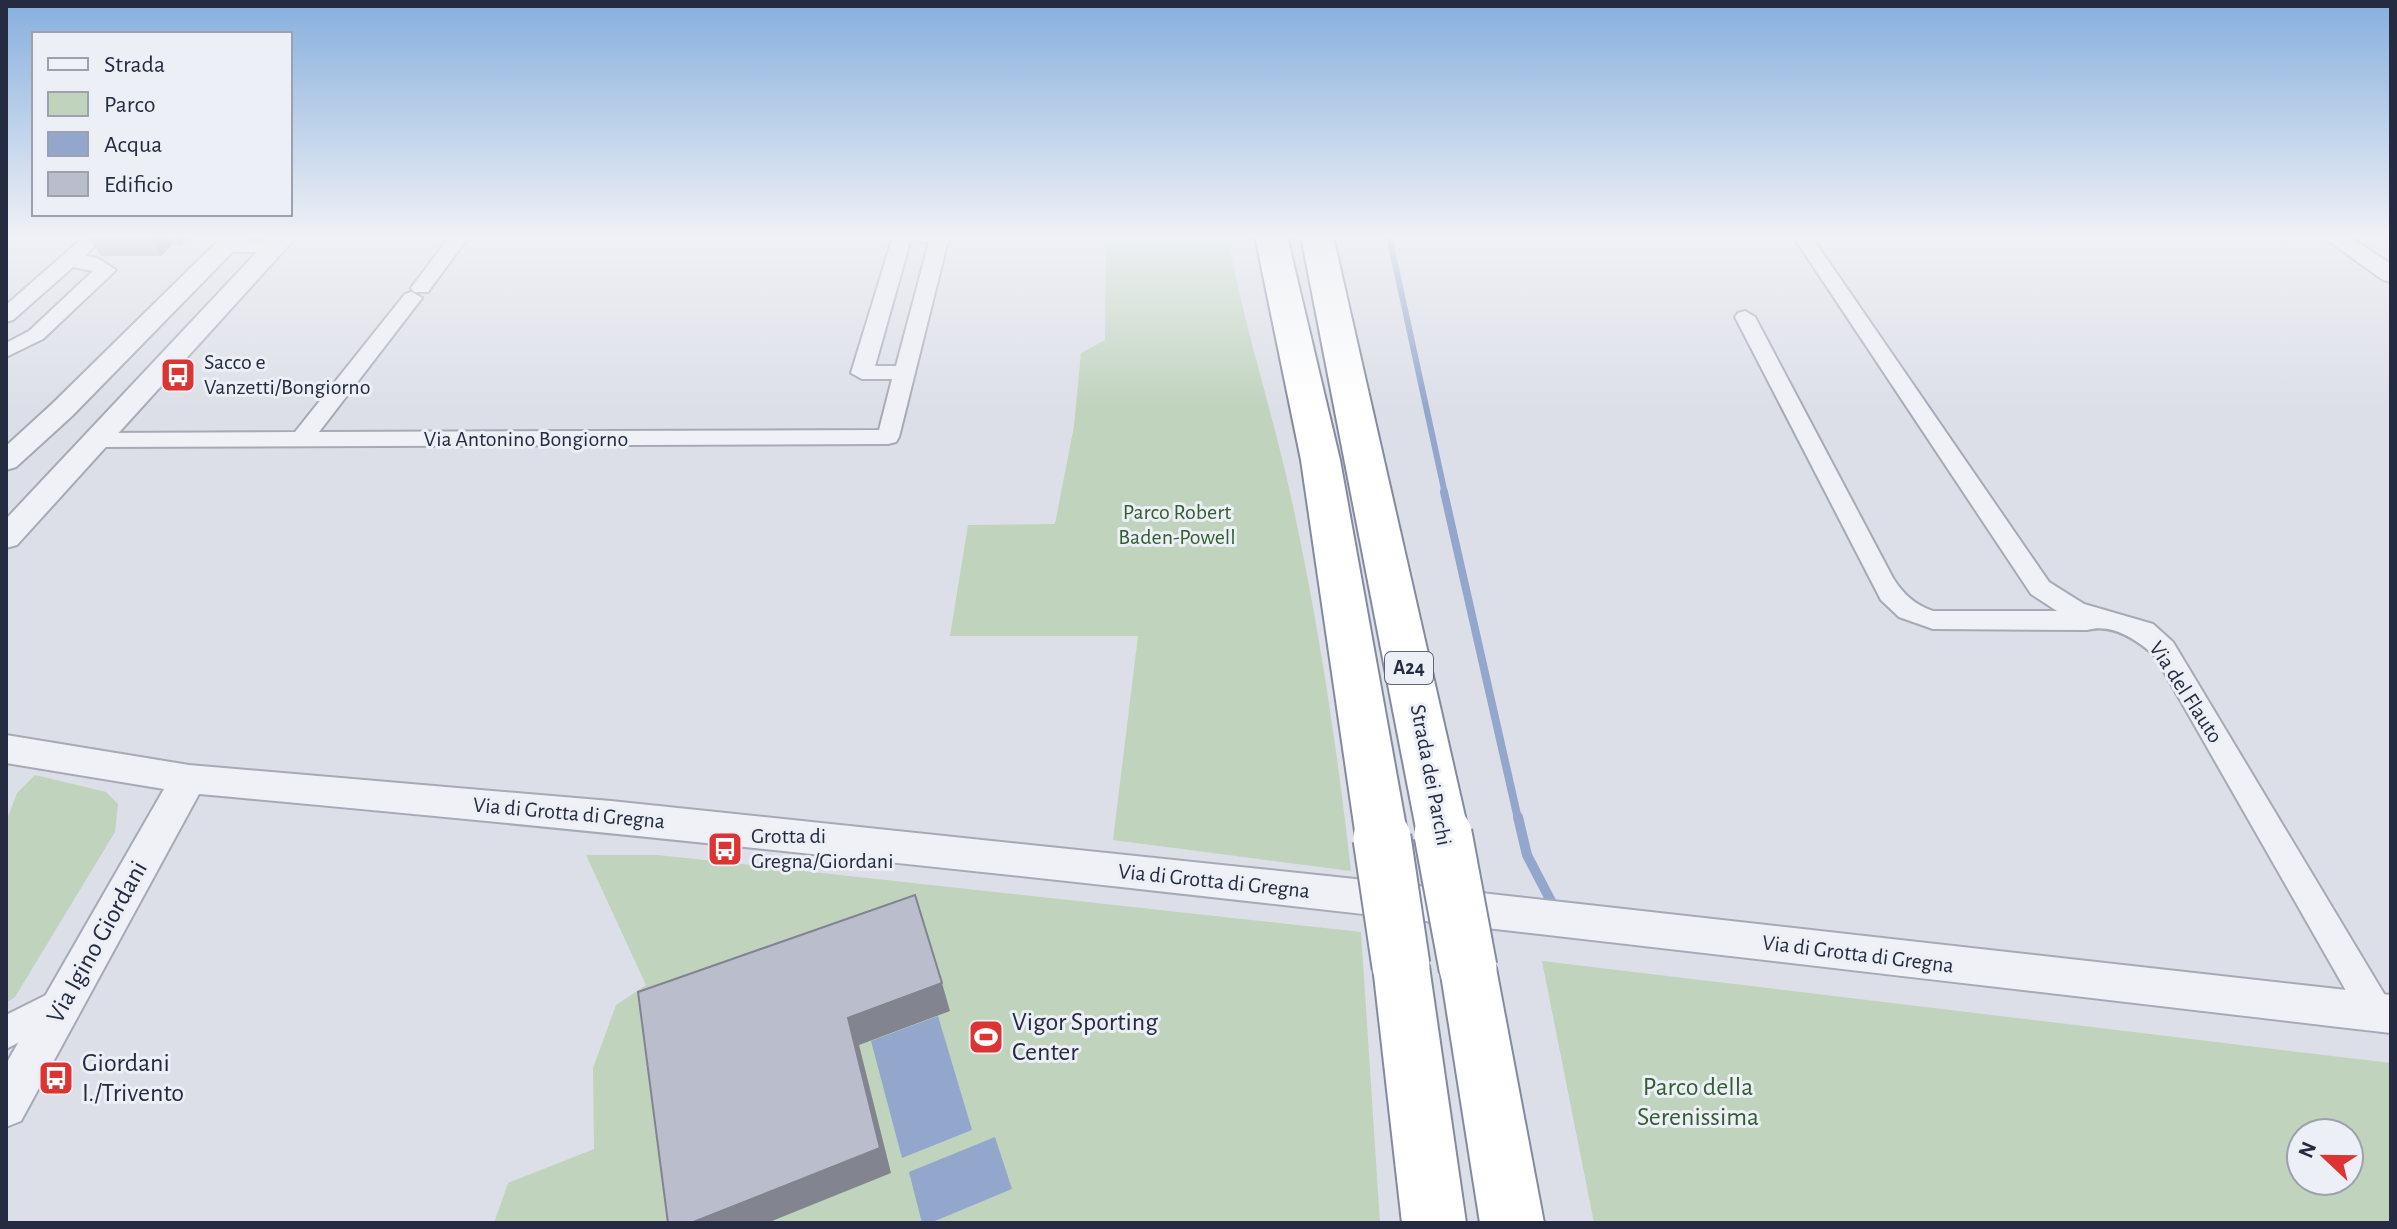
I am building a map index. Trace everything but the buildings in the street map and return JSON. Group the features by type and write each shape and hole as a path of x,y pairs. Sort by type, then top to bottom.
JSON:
{"highway":[{"path":"1262,293 1329,513"},
{"name":"A24","path":"1286,293 1352,639 1401,966 1434,1223"},
{"name":"Strada dei Parchi","path":"1329,293 1443,834 1512,1223"},
{"path":"1356,293 1374,501"}],"street":[{"path":"6,316 32,293"},
{"path":"6,351 36,335 81,293"},
{"path":"6,461 62,410 179,293"},
{"path":"6,538 233,293"},
{"path":"301,440 417,293"},
{"name":"Via Antonino Bongiorno","path":"885,293 862,373 905,372"},
{"name":"Via Antonino Bongiorno","path":"97,440 888,437 925,293"},
{"name":"Via del Flauto","path":"1840,293 2034,582 2069,608 2144,631 2164,649 2384,1014"},
{"path":"1745,317 1884,585 1903,609 1926,619 1940,621 2107,621"},
{"name":"Via di Grotta di Gregna","path":"6,734 21,752 189,779 611,816 1374,898 2384,1014"},
{"name":"Via Igino Giordani","path":"6,1106 189,779"},
{"path":"6,1033 63,1002"}],"green space":[{"name":"Parco Robert Baden-Powell","path":"1105,293 1240,293 1301,543 1333,730 1351,871 1113,840 1138,636 950,636 968,525 1055,524 1074,426 1081,353 1105,340"},
{"path":"35,775 106,792 118,804 115,832 15,997 6,1003 6,822 17,793"},
{"name":"Vigor Sporting Center","path":"586,855 658,855 1361,932 1380,1223 494,1223 508,1183 594,1149 593,1068 616,1005 646,985"},
{"name":"Parco della Serenissima","path":"1542,961 2391,1063 2391,1223 1594,1223"}],"water":[{"path":"938,1016 972,1130 902,1158 871,1041"},
{"path":"995,1137 1012,1189 930,1223 922,1223 909,1172"}],"waterway":[{"path":"1401,293 1445,494"},
{"path":"1444,492 1518,819"},
{"path":"1518,817 1527,855 1553,905"}],"place":[{"name":"Sacco e Vanzetti/Bongiorno","path":"178,375"},
{"name":"Grotta di Gregna/Giordani","path":"725,849"},
{"name":"Vigor Sporting Center","path":"986,1037"},
{"name":"Giordani I./Trivento","path":"56,1078"}]}
